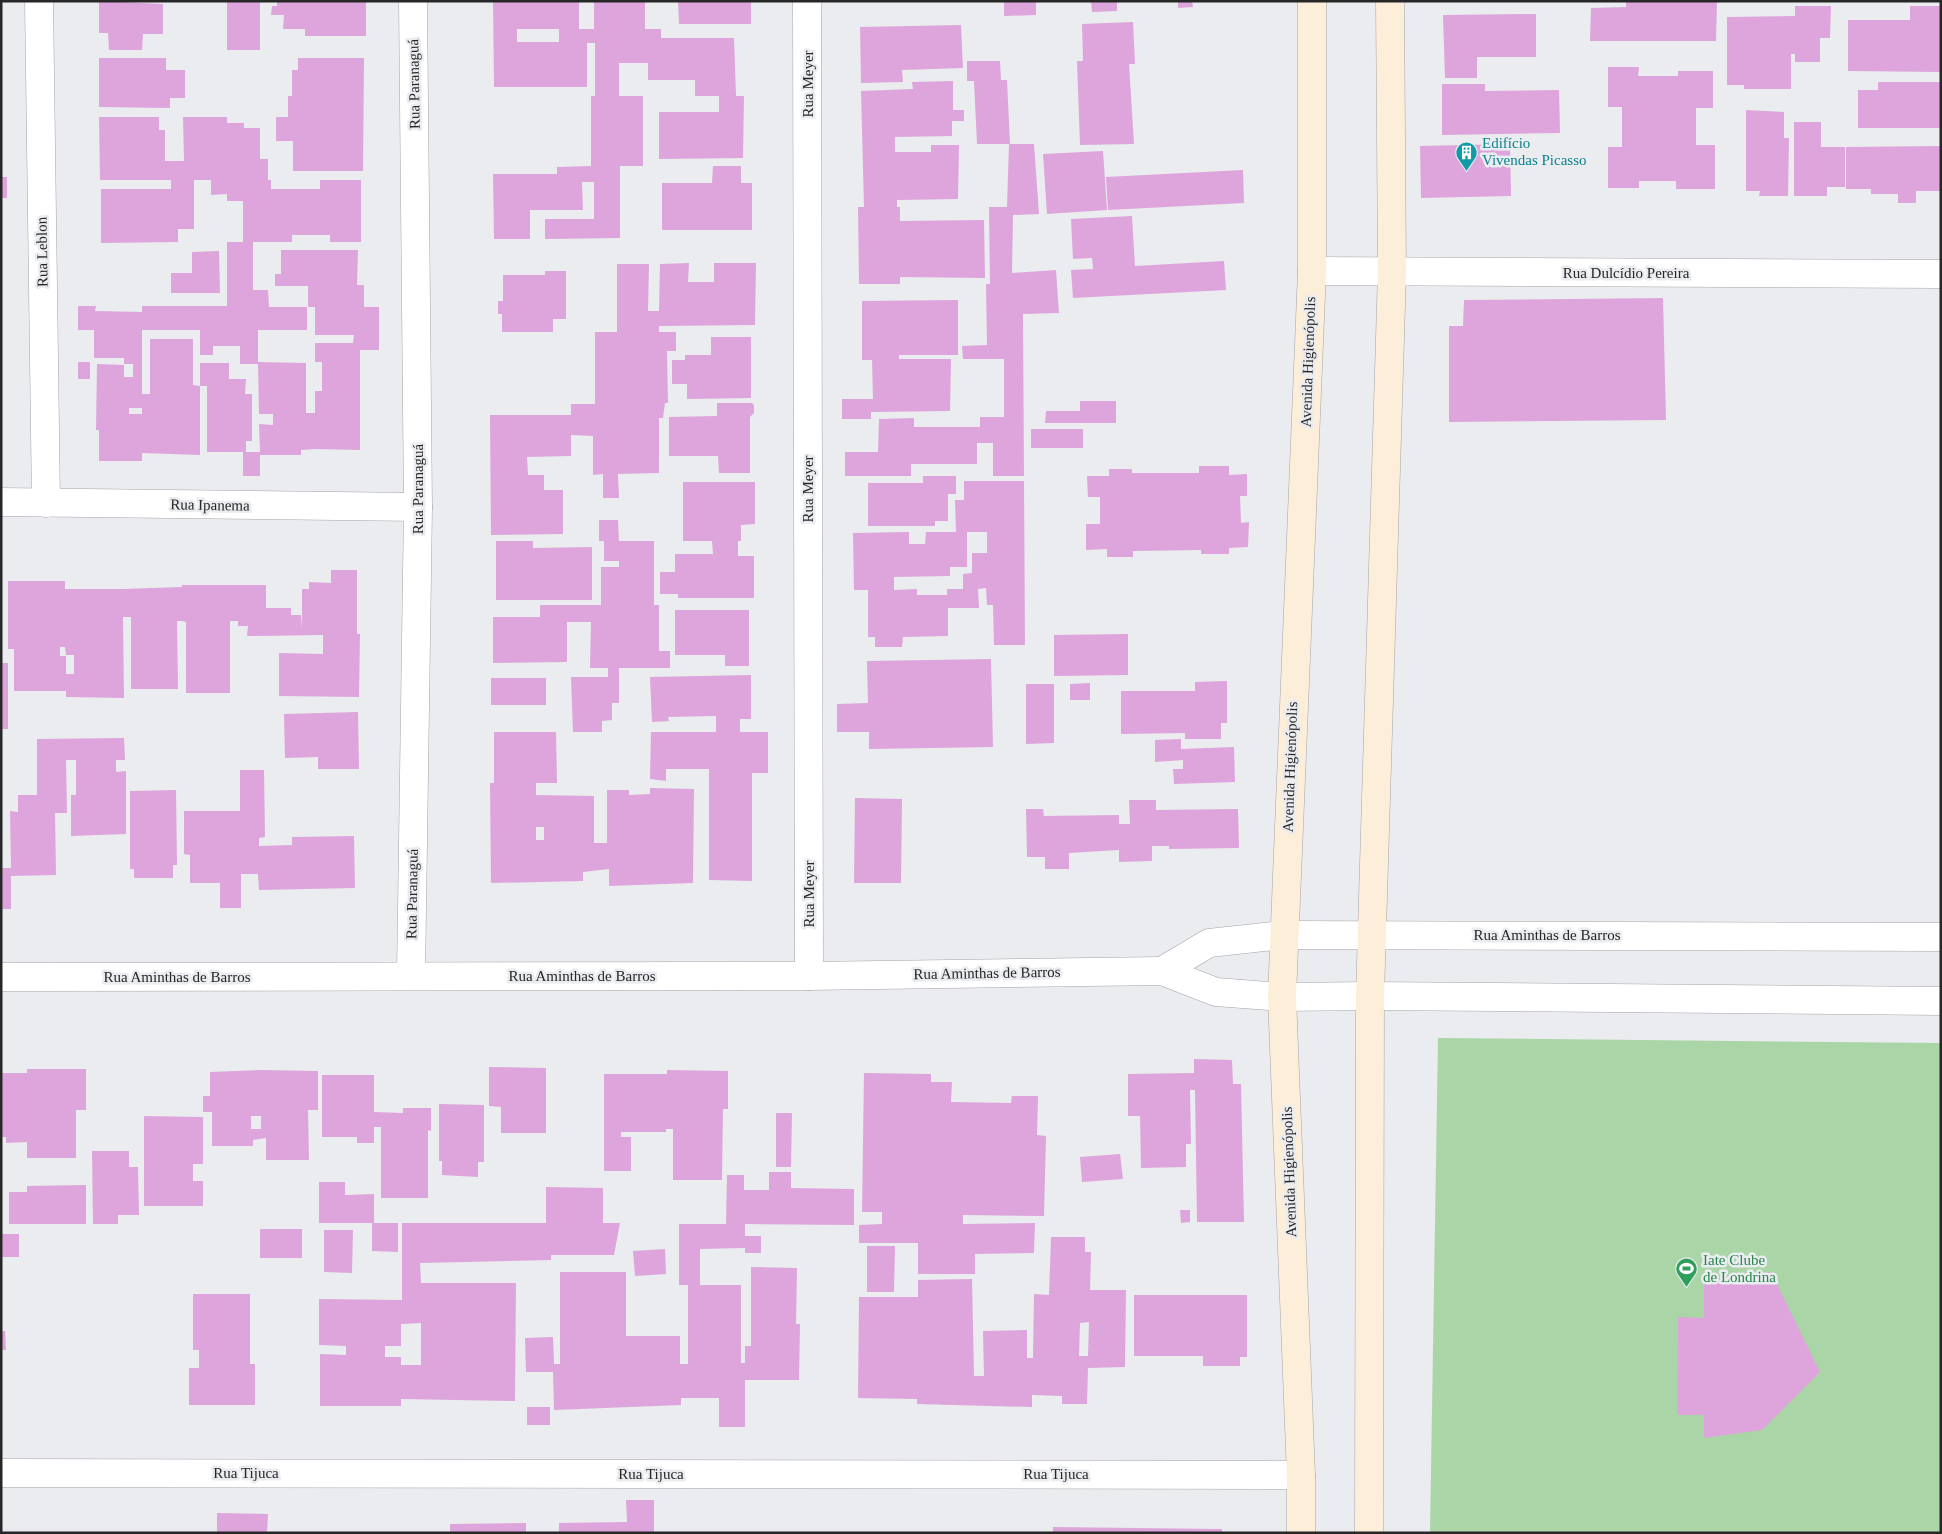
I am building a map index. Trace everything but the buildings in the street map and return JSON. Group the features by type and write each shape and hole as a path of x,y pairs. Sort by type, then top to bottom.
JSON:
{"main road":[{"name":"Avenida Higienópolis","path":"1301,1533 1301,1475 1282,997 1283,935 1312,271 1312,1"},
{"path":"1370,1533 1370,996 1392,272 1390,1"}],"street":[{"name":"Rua Leblon","path":"39,1 46,503"},
{"name":"Rua Paranaguá","path":"411,976 418,507 413,1"},
{"name":"Rua Meyer","path":"807,1 810,976"},
{"name":"Rua Dulcídio Pereira","path":"1312,271 1941,274"},
{"name":"Rua Ipanema","path":"1,502 418,507"},
{"name":"Rua Aminthas de Barros","path":"1162,971 1209,943 1283,935 1941,937"},
{"name":"Rua Aminthas de Barros","path":"1,978 810,976 1162,971 1216,992 1282,997 1370,996 1941,1001"},
{"name":"Rua Tijuca","path":"1,1473 1301,1475"}],"green space":[{"name":"Iate Clube de Londrina","path":"1438,1038 1941,1043 1941,1533 1430,1533"}],"place":[{"name":"Edifício Vivendas Picasso","path":"1466,171"},
{"name":"Iate Clube de Londrina","path":"1687,1288"}]}
